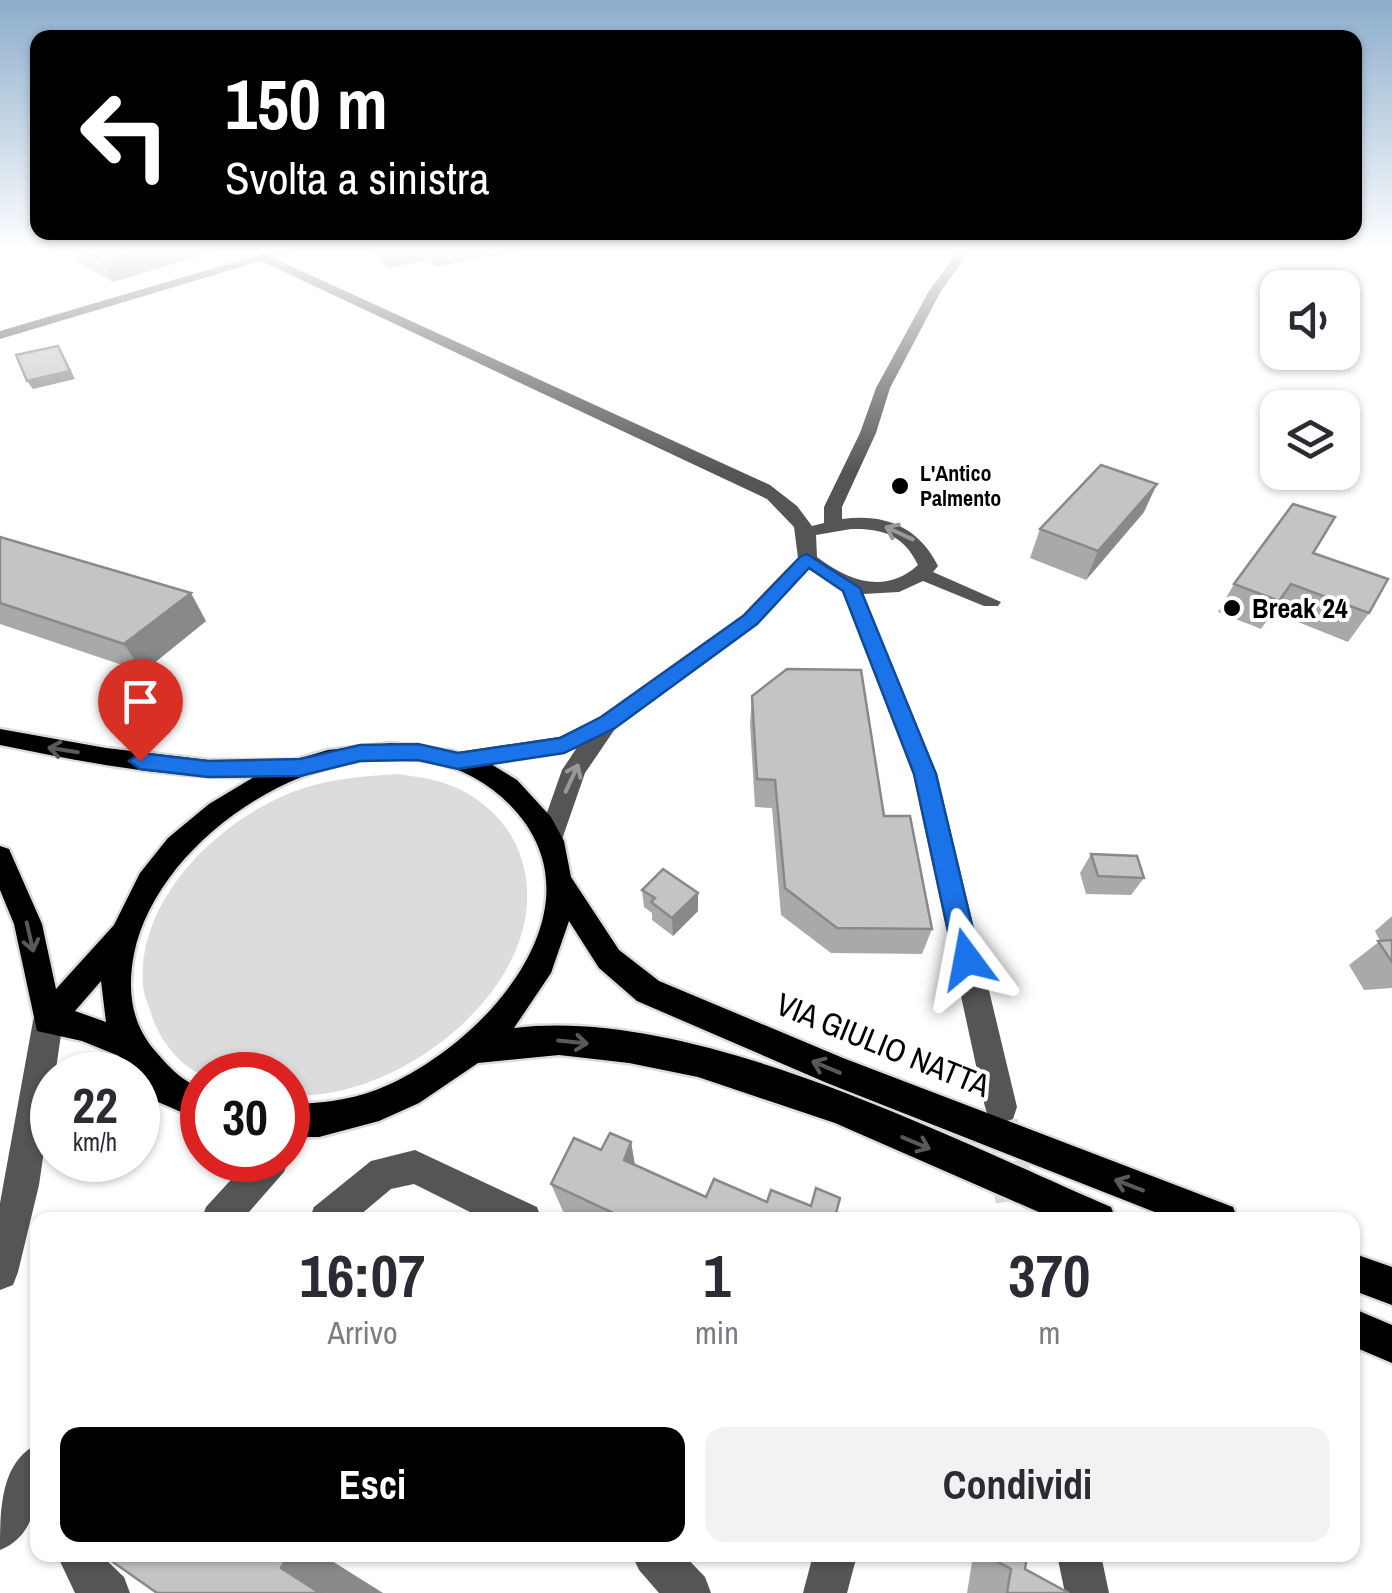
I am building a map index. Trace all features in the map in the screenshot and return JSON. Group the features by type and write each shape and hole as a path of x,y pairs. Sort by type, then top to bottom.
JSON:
{"main road":[{"path":"0,737 88,754 208,769 300,768"},
{"path":"48,1021 122,934 150,879 192,832 243,794 300,768 360,753 418,752 458,761 515,790 548,832 560,886 552,940 524,996 476,1048 425,1084 367,1109 310,1124"},
{"path":"0,857 28,924 48,1021"},
{"name":"VIA GIULIO NATTA","path":"560,886 609,959 648,992 838,1072 1199,1212"},
{"path":"122,934 114,992 130,1046 169,1090 180,1095"},
{"path":"48,1021 83,1027 130,1046"},
{"path":"476,1048 556,1040 667,1052 768,1081 1079,1212"},
{"path":"1360,1274 1392,1286"},
{"path":"1360,1330 1392,1344"}],"street":[{"path":"0,334 36,323"},
{"path":"406,323 764,489 797,514 807,534 807,560 750,620 608,722 564,745 458,761"},
{"path":"833,525 833,507 868,433 883,388 918,323"},
{"path":"807,534 859,522 904,532 923,550 928,566 922,574 896,588 851,588 807,560"},
{"path":"922,574 990,602"},
{"path":"851,588 925,774 1001,1107"},
{"path":"550,841 574,770 608,722"},
{"path":"0,1272 22,1185 48,1021"},
{"path":"337,1212 383,1174 415,1167 508,1212"},
{"path":"226,1212 253,1182"},
{"path":"0,1529 30,1478"},
{"path":"82,1562 85,1572 108,1593"},
{"path":"661,1562 690,1593"},
{"path":"826,1593 833,1562"},
{"path":"1081,1562 1087,1593"}],"shaded area":[{"path":"399,774 456,787 496,816 511,836 527,894 520,939 498,983 466,1021 425,1054 380,1078 333,1092 310,1094 310,1052 180,1052 180,1060 158,1031 143,987 145,951 154,920 170,890 191,863 243,818 301,789"}],"building":[{"path":"58,346 70,371 27,381 16,355"},
{"path":"1101,465 1157,484 1098,551 1040,529"},
{"path":"1293,504 1335,517 1313,553 1388,579 1369,613 1291,584 1279,601 1234,584"},
{"path":"0,537 191,593 124,644 0,603"},
{"path":"787,669 861,670 884,816 910,816 932,929 837,928 785,888 775,780 757,779 752,696"},
{"path":"1091,854 1137,856 1144,878 1098,876"},
{"path":"663,869 698,893 672,918 651,902 655,898 642,890"},
{"path":"1392,940 1392,962 1378,941"},
{"path":"610,1133 631,1142 624,1160 706,1197 714,1179 767,1202 771,1190 811,1206 816,1188 840,1198 836,1212 611,1212 551,1184 574,1138 601,1150"},
{"path":"113,1562 284,1562 281,1568 320,1593 157,1593"},
{"path":"998,1562 1026,1562 1025,1569 1069,1593 1007,1593 1011,1569"}],"tunnel":[{"path":"1003,1121 1010,1165"},
{"path":"1009,1162 1017,1212"}],"place":[{"name":"L'Antico Palmento","path":"900,486"},
{"name":"Break 24","path":"1232,608"}],"route":[{"path":"140,761 208,769 300,768 360,753 418,752 458,761 564,745 608,722 750,620 807,560 851,588 925,774 967,959"}]}
